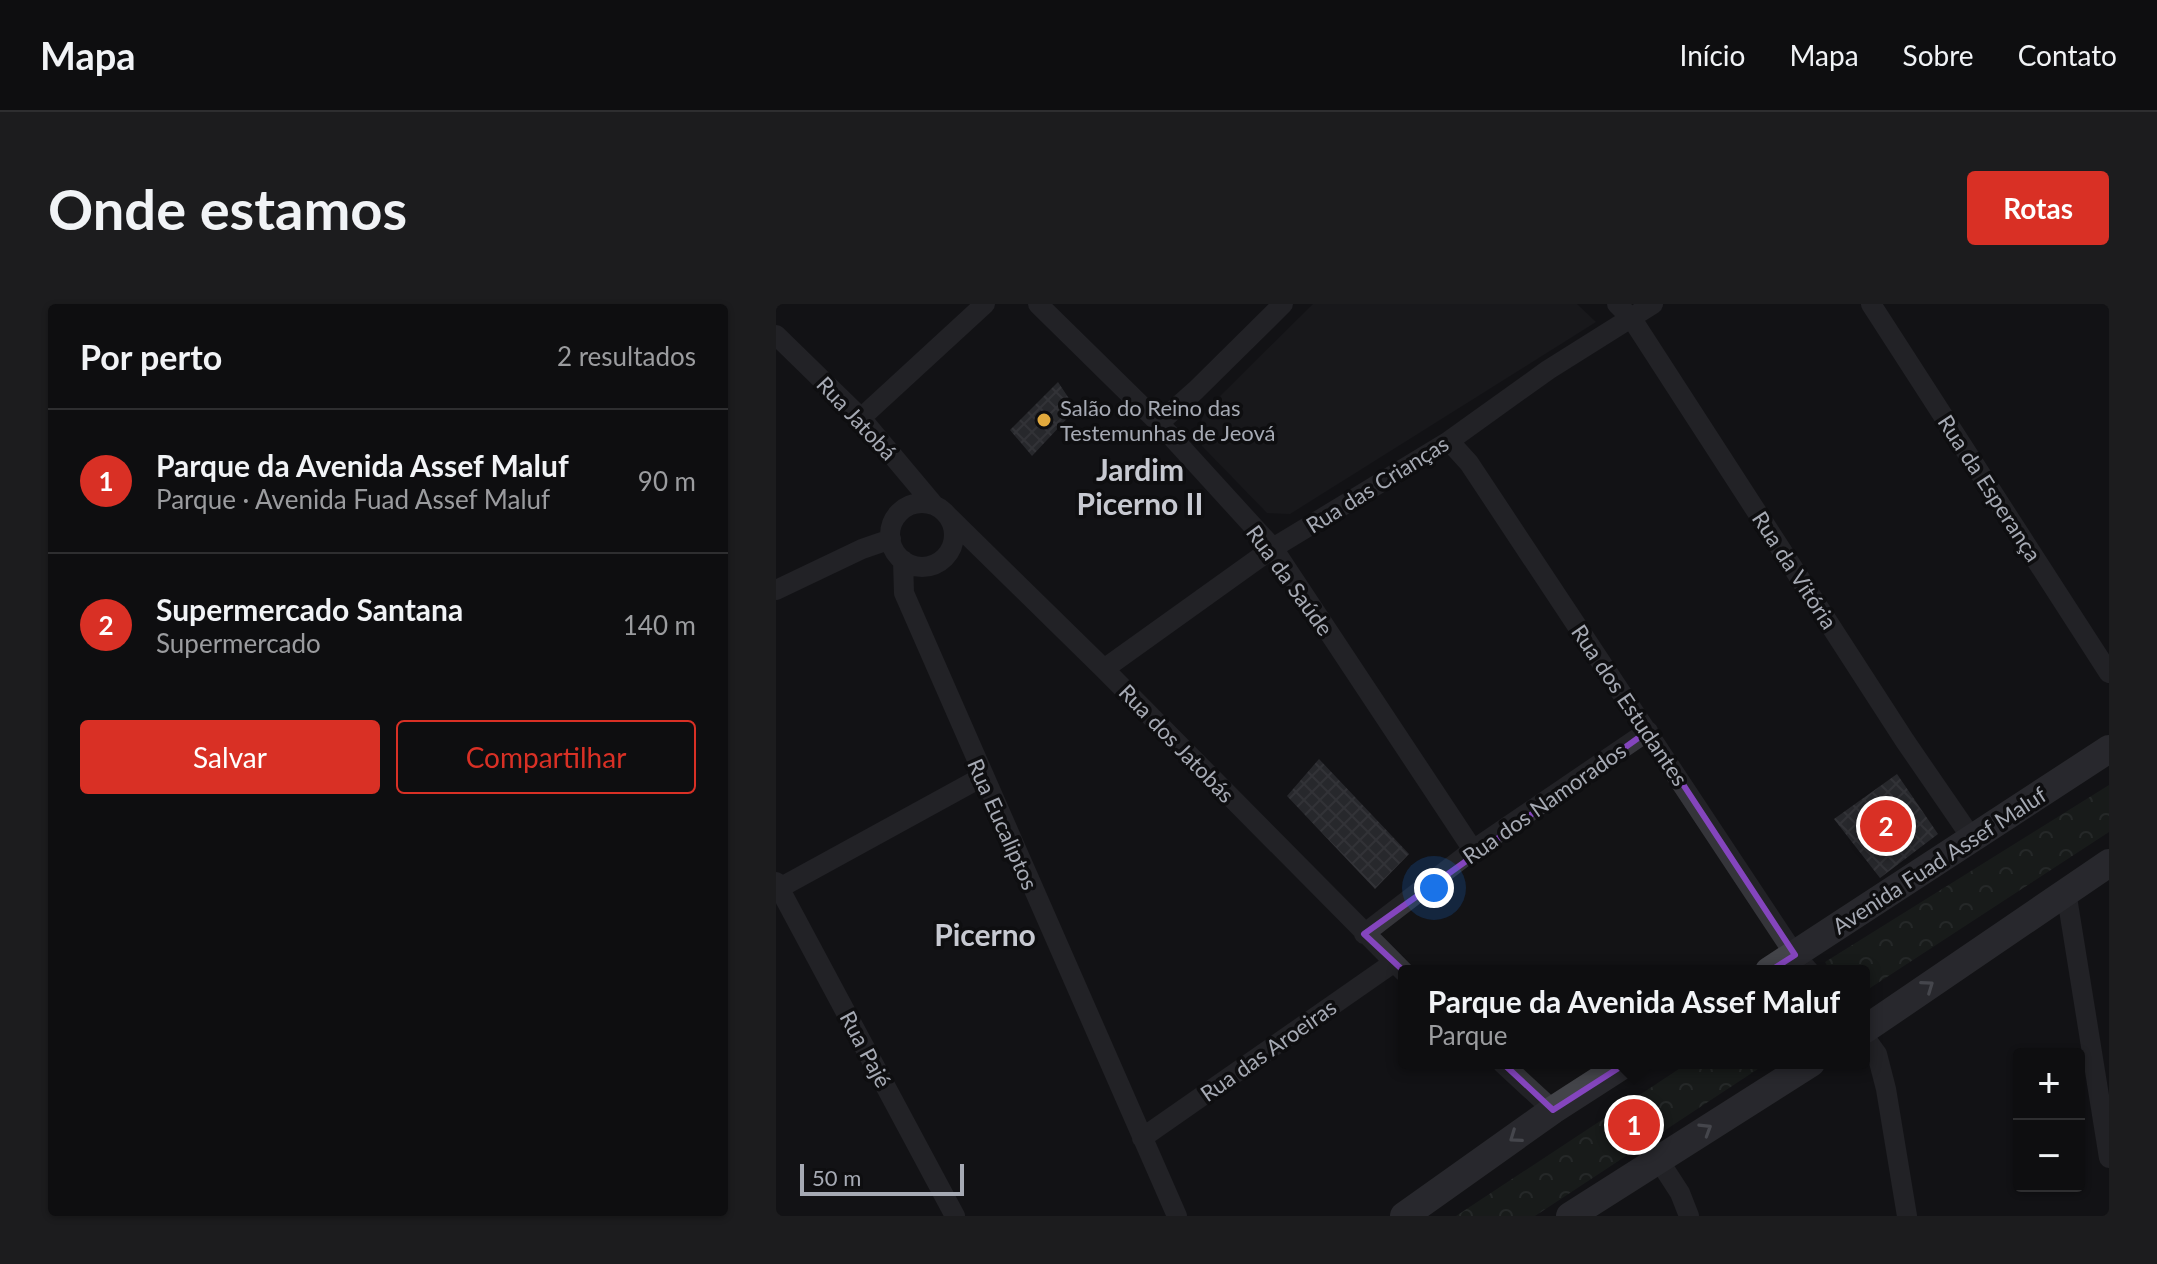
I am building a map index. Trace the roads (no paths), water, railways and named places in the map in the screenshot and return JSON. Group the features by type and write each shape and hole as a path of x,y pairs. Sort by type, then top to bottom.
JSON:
{"main road":[{"name":"Avenida Fuad Assef Maluf","path":"1802,963 1971,837 2109,749"},
{"path":"1870,1029 2109,863"},
{"path":"1404,1216 1553,1110 1617,1069"},
{"path":"1570,1216 1801,1069"}],"street":[{"path":"861,418 985,304"},
{"name":"Rua da Saúde","path":"1038,304 1159,423 1273,548 1473,850"},
{"path":"1159,423 1283,304"},
{"name":"Rua da Vitória","path":"1617,304 1632,319 1905,741 1971,837"},
{"name":"Rua das Crianças","path":"1104,669 1273,548 1449,441 1548,370 1653,304"},
{"name":"Rua da Esperança","path":"1871,304 2109,673"},
{"name":"Rua Jatobá","path":"776,335 861,418 942,511"},
{"name":"Rua dos Estudantes","path":"1449,441 1469,463 1802,963"},
{"path":"916,503 942,511 954,534 953,543 942,560 922,567 903,560 891,539 894,521 907,507 916,503"},
{"name":"Rua dos Jatobás","path":"942,511 1104,669 1398,967"},
{"path":"776,590 862,549 891,539"},
{"name":"Rua Eucaliptos","path":"903,560 904,593 982,777 1177,1216"},
{"name":"Rua dos Namorados","path":"1364,934 1473,850 1648,731"},
{"path":"777,887 982,777"},
{"name":"Rua Pajé","path":"777,887 955,1216"},
{"path":"2066,891 2109,1158"},
{"name":"Rua das Aroeiras","path":"1142,1138 1398,969"},
{"path":"1870,1043 1877,1054 1886,1089 1907,1216"},
{"path":"1509,1069 1553,1110"},
{"path":"1658,1159 1680,1193 1689,1216"}],"place":[{"name":"Salão do Reino das Testemunhas de Jeová","path":"1044,420"},
{"name":"Supermercado Santana","path":"1886,826"},
{"name":"Parque da Avenida Assef Maluf","path":"1634,1125"}],"district":[{"name":"Jardim Picerno II","path":"1140,486"},
{"name":"Picerno","path":"985,934"}]}
